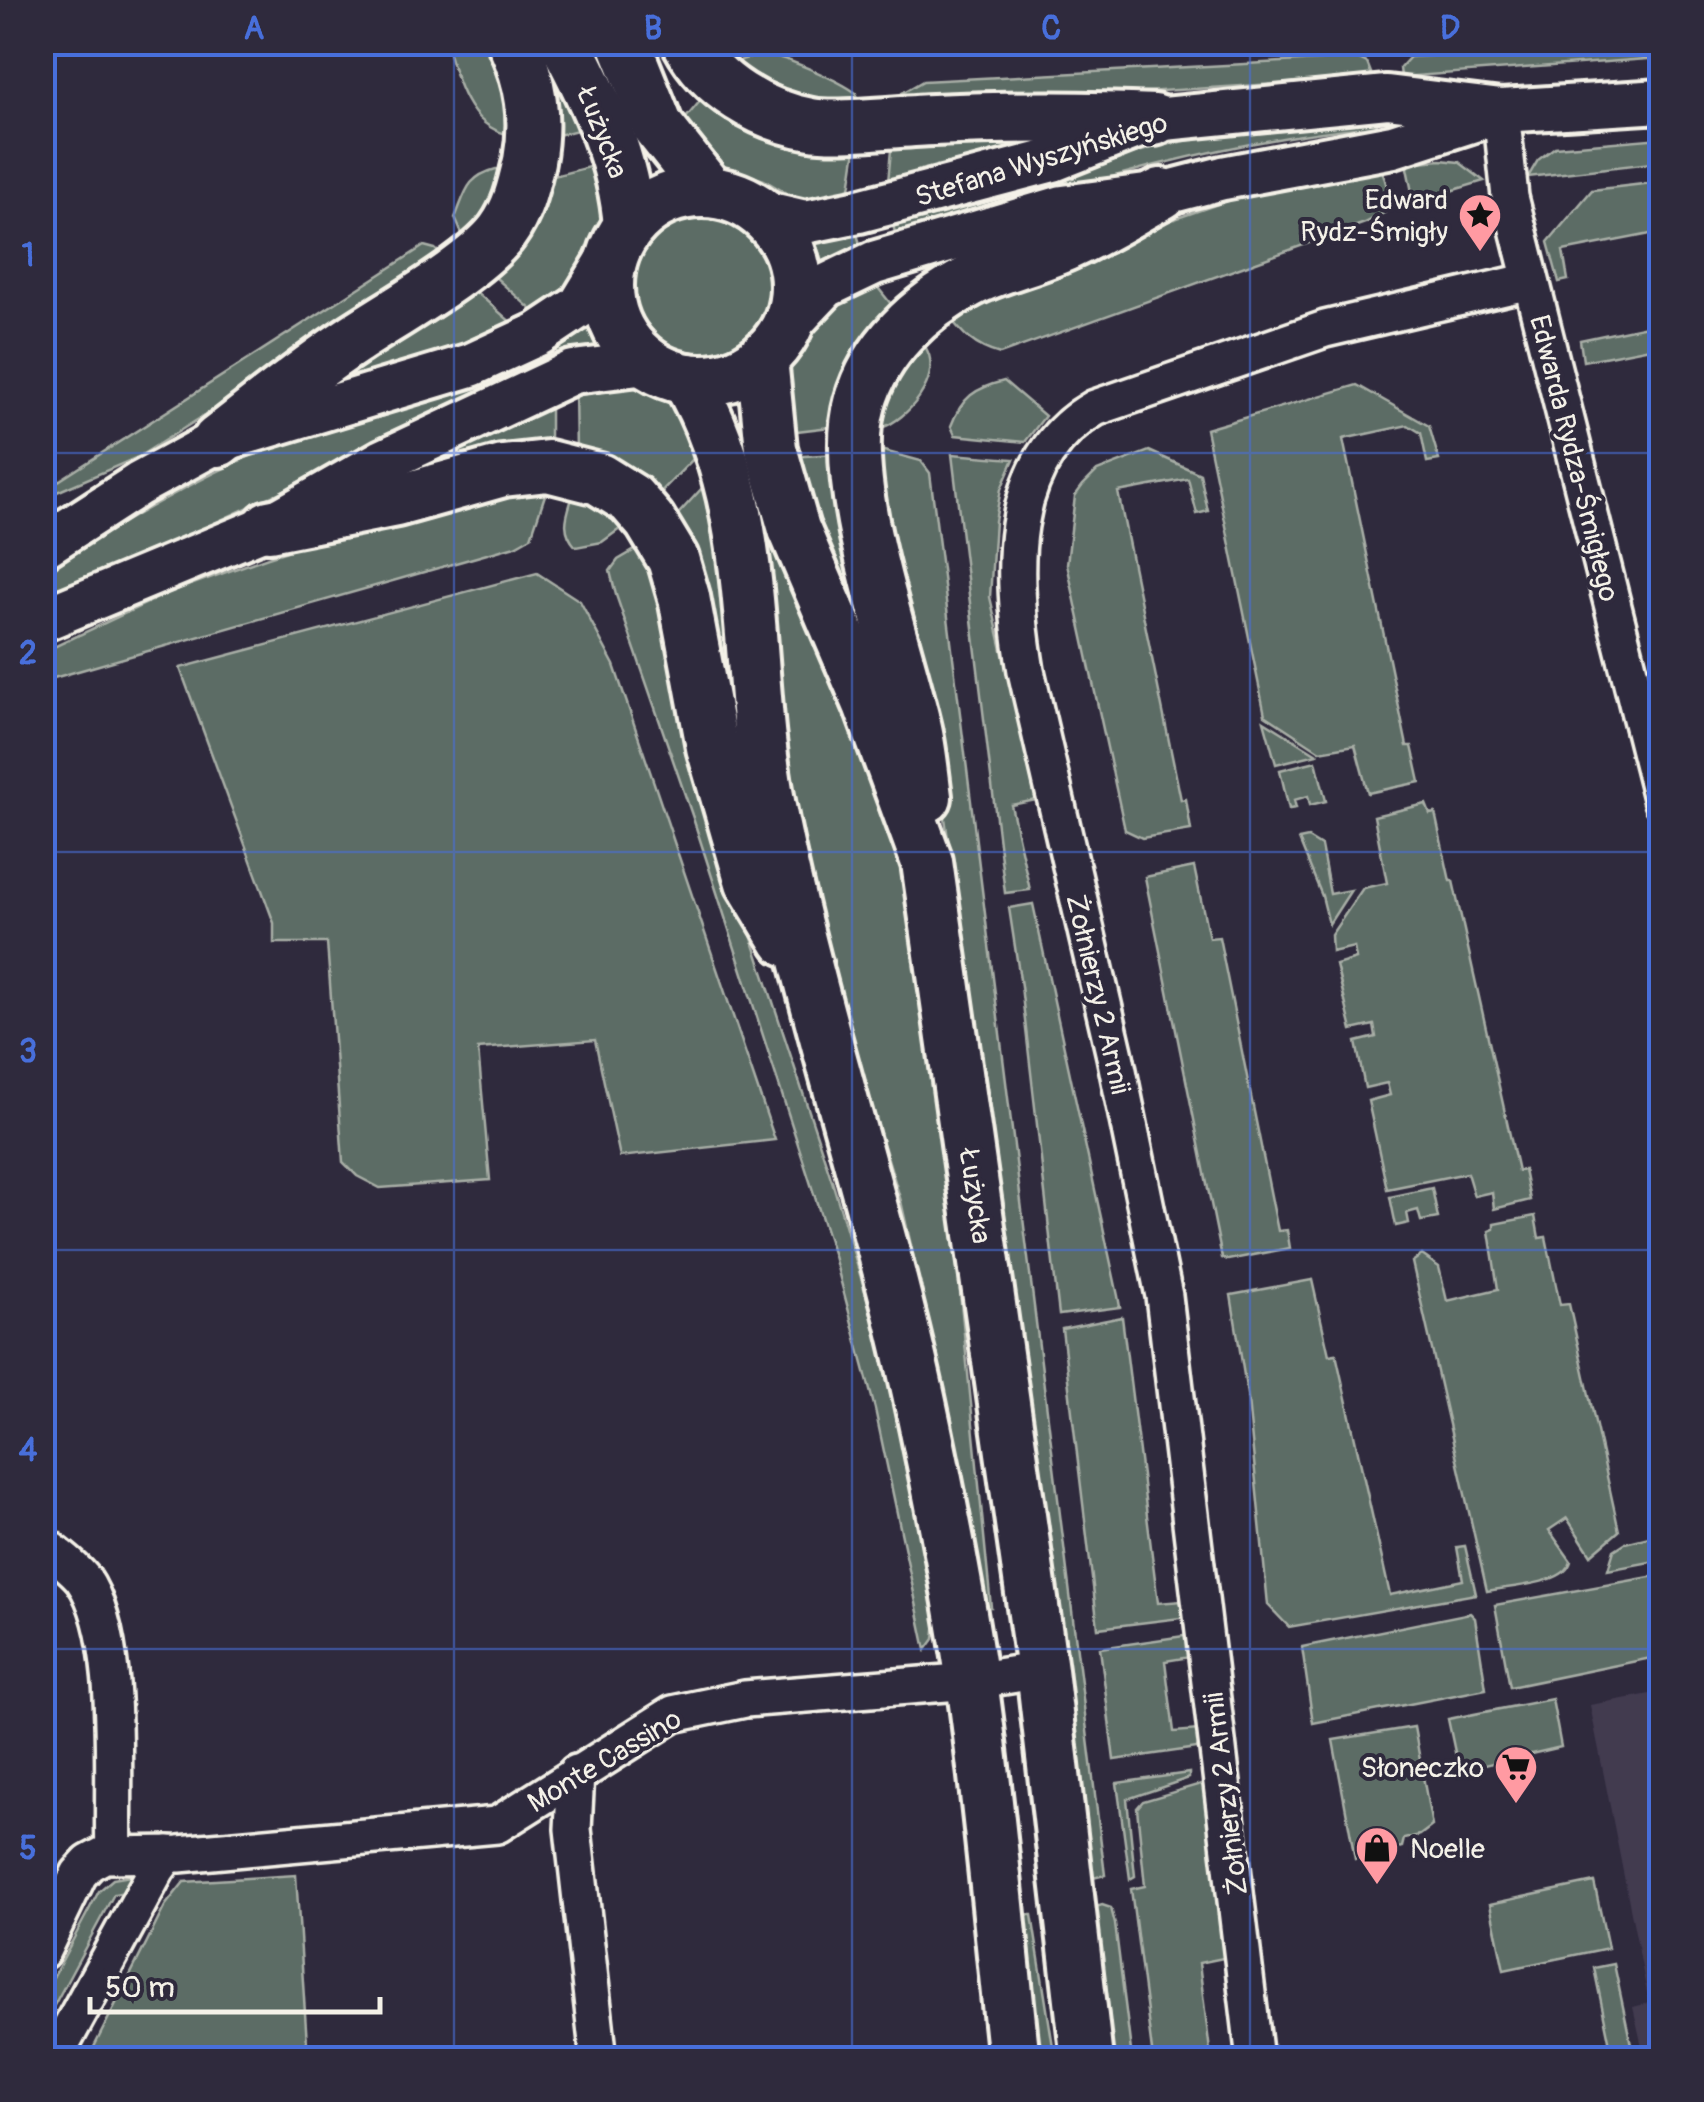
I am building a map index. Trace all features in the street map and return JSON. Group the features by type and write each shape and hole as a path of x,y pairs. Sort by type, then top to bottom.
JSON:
{"main road":[{"path":"218,441 313,366 466,264 500,234 522,196 532,144 534,106 513,42"},
{"name":"Łużycka","path":"565,42 616,150 626,196 621,238"},
{"name":"Łużycka","path":"624,42 658,127 708,190"},
{"path":"688,42 697,60 743,100 776,116 814,125 1054,115 1154,120"},
{"path":"667,371 727,377 775,342 796,296 795,264 783,236 762,212 736,196 708,190 678,194 651,206 621,238 608,286 615,323 628,346 667,371 705,410 738,522 747,578 758,740 809,978 871,1198 918,1395 972,1681 1014,2060"},
{"path":"927,862 926,797 917,732 860,496 855,440 860,404 884,354 913,321 968,283 1069,244 1162,194"},
{"name":"Łużycka","path":"775,342 770,448 794,529 869,704 927,862 1042,1670 1088,2060"},
{"path":"269,526 396,501 503,471 548,466 599,479 630,498 650,521 673,559 684,597 712,748 751,882 809,978"}],"street":[{"name":"Stefana Wyszyńskiego","path":"762,212 806,222 859,211 1054,160 1154,120 1387,97 1501,111 1662,101"},
{"name":"Stefana Wyszyńskiego","path":"775,342 826,286 874,263 1063,207 1162,194 1392,146 1501,111"},
{"name":"Edwarda Rydza-Śmigłego","path":"1501,111 1510,197 1662,802"},
{"path":"42,547 139,484 218,441 472,365 538,334 580,306 621,238"},
{"name":"Żołnierzy 2 Armii","path":"1256,2060 1169,1324 1107,1019 1026,671 1018,623 1018,527 1026,496 1047,452 1076,418 1095,408 1324,329 1530,280"},
{"path":"42,620 269,526 382,460 572,372 667,371"},
{"path":"42,1543 82,1579 106,1630 112,1714 109,1854 89,1863 79,1874 42,1950"},
{"name":"Monte Cassino","path":"109,1854 168,1854 497,1825 674,1714 710,1704 972,1681 1042,1670"},
{"path":"576,1773 573,1829 599,2060"},
{"path":"53,2060 168,1854"}],"shaded area":[{"path":"1661,1692 1662,2059 1645,2060 1633,2007 1649,2003 1590,1705"}],"green space":[{"path":"446,43 493,43 518,136 501,133 477,116 461,89"},
{"path":"528,43 546,43 589,127 547,138"},
{"path":"1662,43 1661,58 1401,77 1400,68 1410,57"},
{"path":"760,54 795,63 848,88 856,93 858,110 826,111 728,72 741,60"},
{"path":"1357,58 1367,63 1373,78 899,107 902,93 923,81"},
{"path":"706,94 857,142 848,202 806,205 764,180 717,165 675,131"},
{"path":"1375,117 1376,126 1254,143 1194,156 898,242 891,219 1156,147 1247,128"},
{"path":"1075,130 887,193 892,139"},
{"path":"1661,138 1661,162 1528,177 1538,160 1555,147"},
{"path":"1459,162 1484,181 1414,202 1406,163"},
{"path":"604,163 603,222 584,274 543,320 486,269 542,179"},
{"path":"1381,166 1393,208 1365,223 1000,354 969,338 945,312 1160,224 1264,188"},
{"path":"496,169 511,172 467,245 455,218 473,181"},
{"path":"1661,182 1661,232 1563,251 1568,280 1559,282 1548,242 1592,190"},
{"path":"705,214 732,219 755,235 771,258 776,285 771,312 755,335 732,351 705,356 678,351 655,335 639,312 634,285 639,258 655,235 678,219"},
{"path":"855,228 862,250 823,262 813,237"},
{"path":"424,246 435,249 449,262 138,457 43,498 43,491"},
{"path":"871,279 895,309 838,426 780,433 781,381 803,351 818,319"},
{"path":"468,285 520,330 303,403"},
{"path":"1661,323 1661,346 1583,361 1580,340"},
{"path":"591,326 601,347 563,364 552,342"},
{"path":"916,337 926,348 930,361 926,385 901,417 881,428 872,409"},
{"path":"530,353 539,370 43,604 43,571 187,487 278,444"},
{"path":"1004,381 1045,416 1025,442 955,435 951,426 965,401 977,391"},
{"path":"635,383 678,404 704,448 653,500 576,454 575,388"},
{"path":"1357,385 1429,426 1439,460 1427,462 1421,433 1408,425 1343,439 1407,746 1412,746 1420,782 1368,793 1355,745 1320,751 1265,715 1206,429"},
{"path":"550,399 550,450 368,482"},
{"path":"884,451 921,461 930,473 1105,1875 1089,1879 1034,1428 938,770 870,452"},
{"path":"1149,451 1200,474 1208,511 1197,514 1188,479 1118,492 1181,800 1186,799 1191,830 1142,838 1125,830 1067,564 1075,496 1097,471"},
{"path":"839,454 893,695 787,457"},
{"path":"952,454 1014,459 1001,489 995,521 990,597 1036,800 1011,805 1030,890 1005,893"},
{"path":"758,466 899,836 937,1059 991,1607 981,1607 953,1431 901,1201 784,822 739,471"},
{"path":"713,476 749,784 670,523"},
{"path":"549,483 531,537 515,546 43,681 43,652 168,593 373,524"},
{"path":"575,488 628,523 602,542 576,547 566,526"},
{"path":"647,543 718,835 832,1181 879,1338 900,1426 936,1621 934,1639 926,1650 875,1409 834,1256 693,818 616,595 610,571 618,560"},
{"path":"537,573 580,601 614,665 775,1140 620,1157 595,1040 478,1049 490,1180 380,1188 357,1176 343,1162 327,943 274,943 274,923 180,668"},
{"path":"1264,721 1317,754 1276,764"},
{"path":"1316,761 1326,801 1310,805 1308,796 1294,800 1296,808 1289,809 1280,770"},
{"path":"1426,804 1430,814 1435,813 1453,881 1518,1171 1524,1170 1530,1200 1494,1209 1492,1192 1474,1196 1467,1173 1387,1189 1368,1101 1390,1095 1387,1083 1365,1088 1356,1042 1376,1037 1374,1025 1352,1030 1336,965 1356,959 1354,947 1332,952 1331,935 1363,888 1387,883 1374,816"},
{"path":"1308,838 1321,846 1330,894 1351,890 1329,924 1299,840"},
{"path":"1194,867 1209,938 1219,937 1278,1231 1287,1230 1290,1248 1228,1260 1222,1258 1145,877"},
{"path":"1033,904 1120,1307 1059,1315 1009,908"},
{"path":"1432,1188 1438,1218 1421,1221 1418,1210 1407,1213 1409,1223 1396,1226 1390,1197"},
{"path":"1535,1216 1539,1238 1546,1237 1560,1305 1569,1304 1619,1531 1591,1555 1567,1518 1549,1530 1571,1561 1567,1569 1548,1580 1487,1591 1412,1262 1422,1255 1439,1267 1447,1301 1498,1289 1489,1231 1494,1224"},
{"path":"1312,1280 1329,1355 1336,1354 1390,1595 1463,1580 1457,1547 1465,1546 1476,1594 1289,1627 1268,1605 1248,1400 1231,1295"},
{"path":"1122,1317 1158,1603 1182,1601 1188,1604 1189,1617 1098,1628 1062,1329"},
{"path":"1661,1534 1661,1560 1608,1570 1614,1550 1625,1543"},
{"path":"1661,1575 1661,1656 1510,1687 1495,1605"},
{"path":"1470,1613 1475,1618 1486,1689 1313,1723 1302,1647"},
{"path":"1191,1635 1190,1657 1165,1661 1174,1732 1199,1730 1204,1747 1114,1760 1100,1648"},
{"path":"1552,1699 1561,1747 1459,1771 1448,1719"},
{"path":"1414,1727 1432,1826 1420,1835 1404,1839 1402,1847 1355,1859 1333,1740"},
{"path":"1189,1773 1189,1778 1127,1799 1135,1876 1130,1879 1117,1783"},
{"path":"1204,1783 1228,1957 1199,1963 1211,2059 1153,2059 1131,1889 1145,1886 1137,1808 1143,1801"},
{"path":"136,1875 130,1891 114,1894 43,2026 43,1996 99,1891 113,1879"},
{"path":"296,1875 308,2059 88,2059 165,1906 184,1882"},
{"path":"1594,1882 1608,1948 1504,1970 1490,1904"},
{"path":"1093,1908 1111,1908 1115,1924 1132,2059 1112,2059"},
{"path":"1016,1915 1032,1915 1055,2059 1033,2059"},
{"path":"1614,1964 1634,2059 1613,2059 1594,1968"}],"place":[{"name":"Edward Rydz-Śmigły","path":"1480,253"},
{"name":"Słoneczko","path":"1516,1805"},
{"name":"Noelle","path":"1377,1886"}]}
